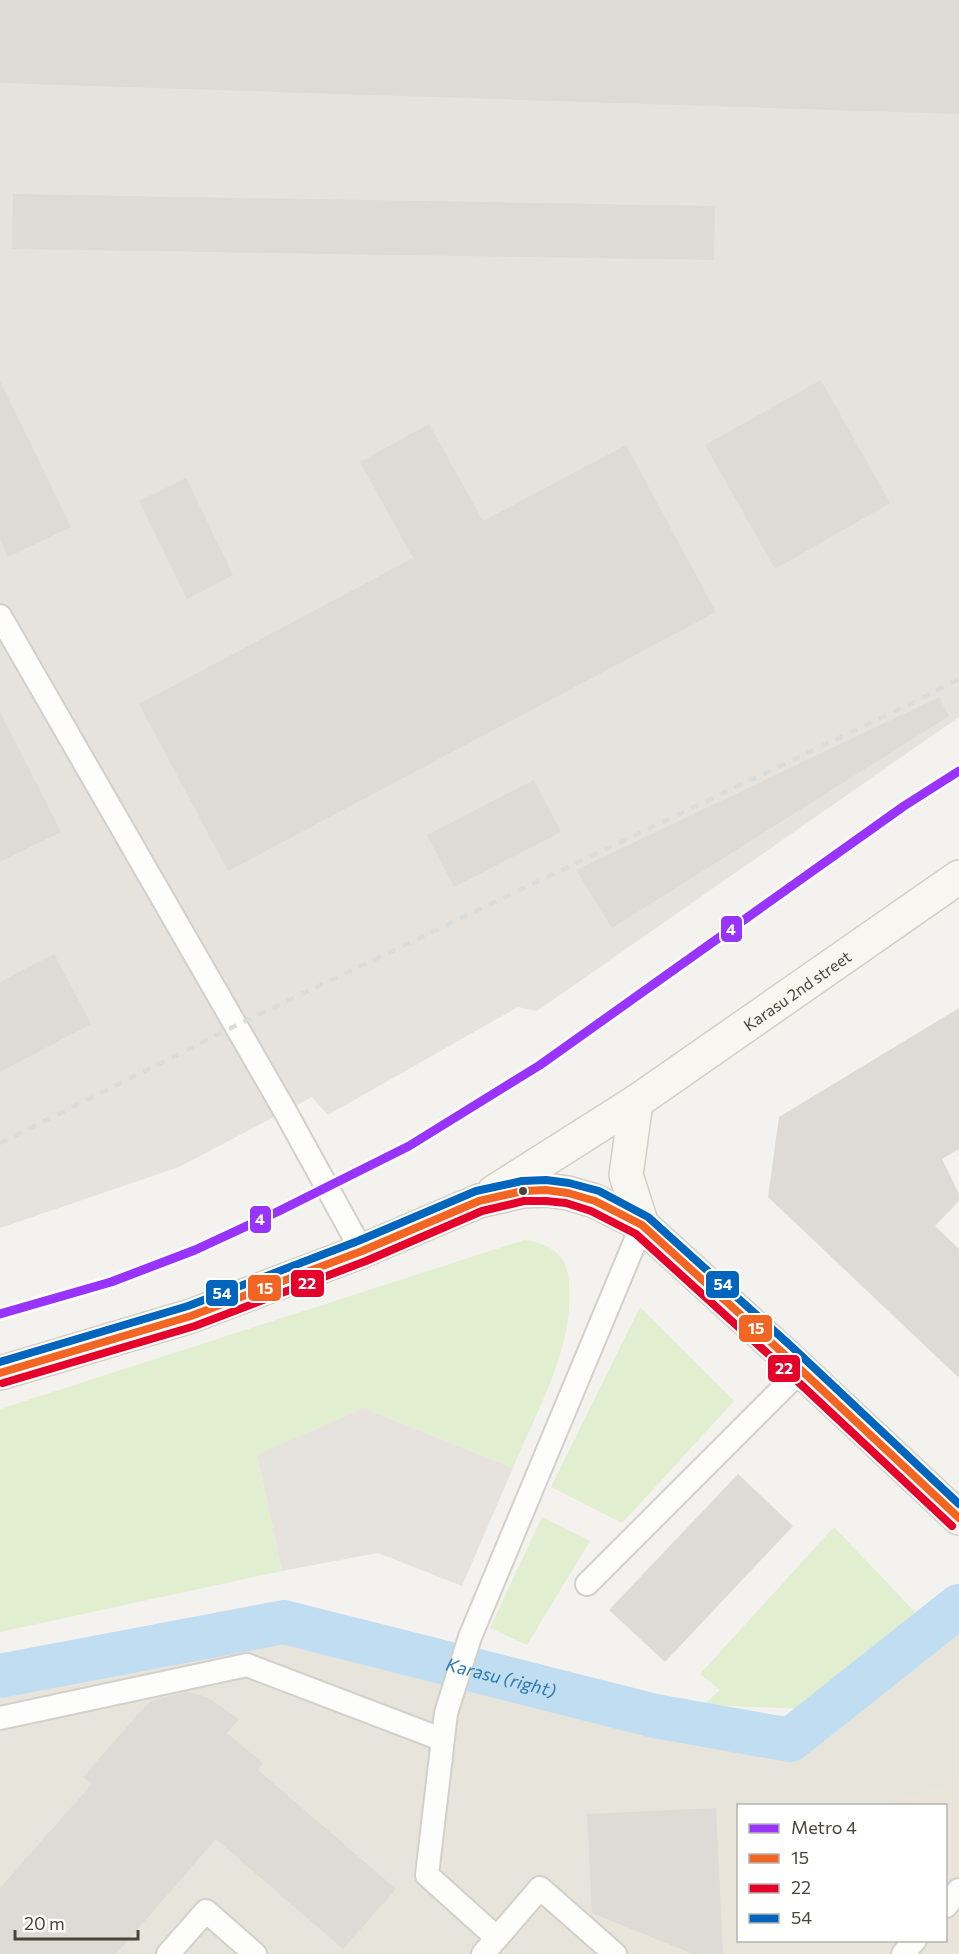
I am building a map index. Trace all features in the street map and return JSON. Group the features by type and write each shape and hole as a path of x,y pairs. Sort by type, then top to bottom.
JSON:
{"main road":[{"name":"Karasu 2nd street","path":"479,1201 636,1102 959,877"},
{"path":"636,1102 626,1175 642,1225"},
{"path":"0,1373 191,1316 362,1251 479,1201 523,1191 568,1192 594,1201 642,1225 952,1512"}],"lane":[{"path":"0,616 285,1112 362,1251"},
{"path":"615,1954 540,1888 490,1946 427,1875 441,1739 446,1713 470,1637 642,1225"},
{"path":"587,1584 801,1370"},
{"path":"0,1718 247,1665 441,1739"},
{"path":"947,1904 959,1890"},
{"path":"168,1954 206,1911 255,1954"},
{"path":"903,1954 914,1942"}],"shaded area":[{"path":"0,0 959,0 959,717 537,1011 518,1007 328,1115 312,1097 179,1167 0,1228"},
{"path":"364,1408 513,1468 462,1586 378,1553 282,1571 257,1455"},
{"path":"959,1606 959,1954 0,1954 0,1676 284,1622 655,1716 790,1740"},
{"path":"959,1780 959,1954 640,1954 592,1913 587,1814 737,1808 737,1942 947,1942 947,1804 886,1804"}],"green space":[{"path":"524,1240 548,1247 562,1258 568,1275 569,1310 566,1333 552,1379 513,1468 364,1408 257,1456 282,1571 0,1632 0,1409"},
{"path":"640,1307 734,1401 622,1523 551,1487"},
{"path":"542,1517 590,1541 527,1645 490,1628"},
{"path":"834,1527 916,1613 806,1709 703,1705 720,1690 700,1674"}],"building":[{"path":"0,0 959,0 959,114 0,83"},
{"path":"13,194 715,206 714,260 12,249"},
{"path":"821,380 890,503 775,569 705,445"},
{"path":"0,381 71,527 8,557 0,540"},
{"path":"429,424 483,521 626,445 716,612 228,871 139,704 413,558 360,462"},
{"path":"186,478 233,575 187,599 139,501"},
{"path":"939,697 949,716 612,928 576,870"},
{"path":"0,712 61,832 0,862"},
{"path":"534,780 561,832 454,887 427,835"},
{"path":"54,954 91,1024 0,1072 0,982"},
{"path":"959,1008 959,1149 942,1159 959,1194 959,1201 935,1226 959,1249 959,1378 768,1197 779,1117"},
{"path":"738,1474 793,1526 665,1662 609,1610"},
{"path":"187,1692 207,1697 239,1719 227,1733 263,1763 258,1770 396,1889 343,1949 216,1839 116,1954 0,1954 0,1888 92,1784 83,1777 146,1705 155,1699"},
{"path":"716,1808 723,1954 693,1954 592,1913 587,1814"}],"waterway":[{"name":"Karasu (right)","path":"0,1676 284,1622 655,1716 790,1740 959,1606"}],"railway":[{"path":"0,1143 235,1026 959,679"}],"metro line":[{"name":"4","path":"0,1314 111,1282 195,1250 409,1146 540,1065 904,806 959,771"}],"transit line":[{"name":"54","path":"0,1362 188,1306 358,1241 476,1191 522,1181 546,1180 569,1183 599,1191 648,1217 792,1347 959,1504"},
{"name":"15","path":"0,1373 191,1316 362,1251 479,1201 523,1191 546,1190 568,1193 595,1201 642,1225 959,1518"},
{"name":"22","path":"3,1383 195,1326 366,1261 482,1211 524,1201 566,1203 591,1211 636,1234 952,1526"}]}
